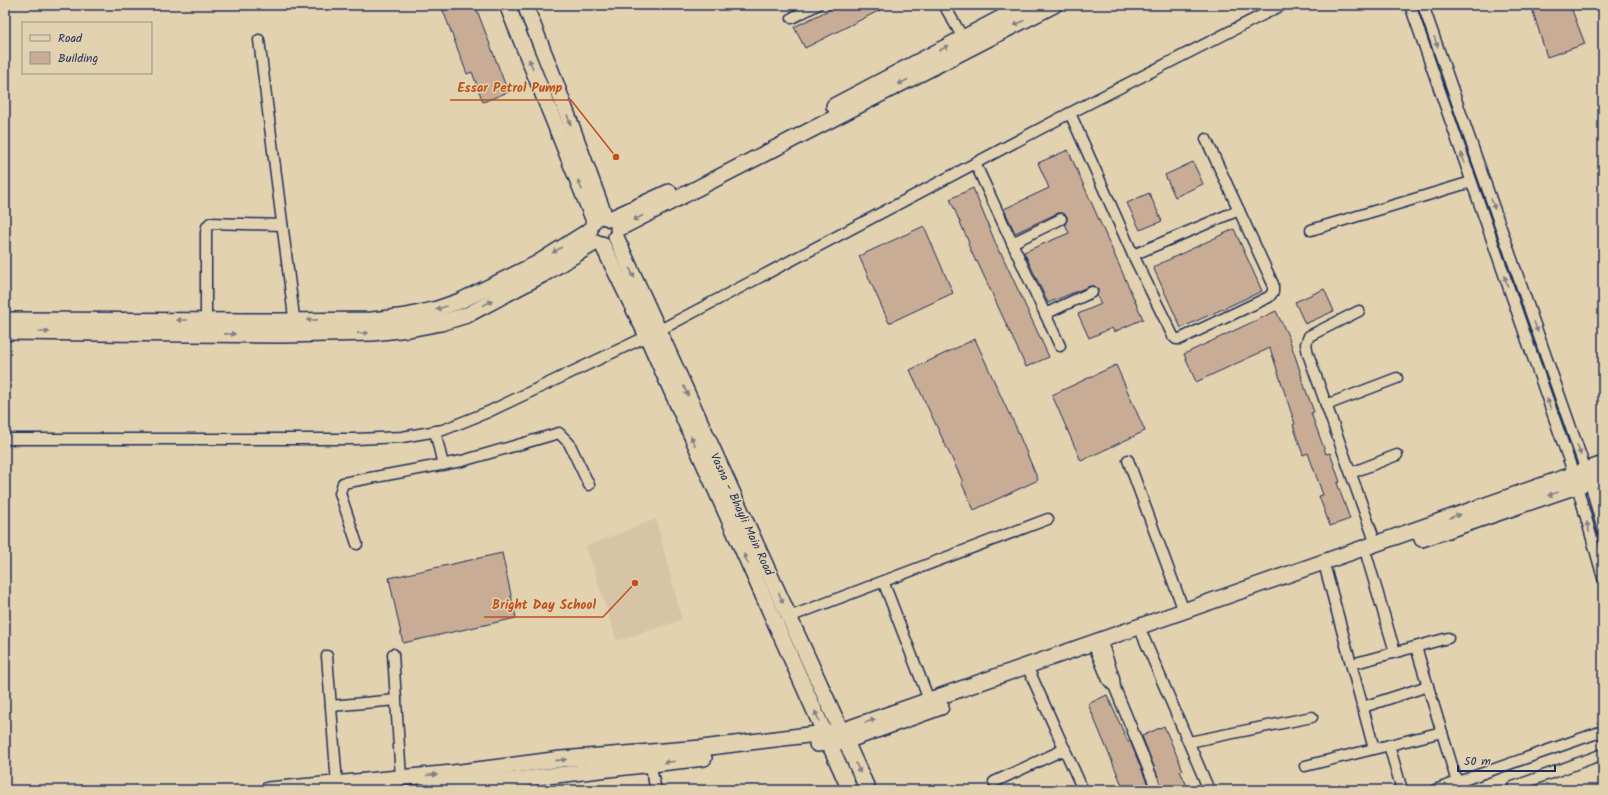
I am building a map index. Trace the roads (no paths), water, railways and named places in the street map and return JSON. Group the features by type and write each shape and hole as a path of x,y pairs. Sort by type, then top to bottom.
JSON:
{"street":[{"name":"Vasna - Bhayli Main Road","path":"507,5 604,230 789,617 868,790"},
{"name":"Vasna - Bhayli Main Road","path":"525,5 552,73 604,230"},
{"path":"792,18 817,5"},
{"path":"944,5 966,43"},
{"path":"966,43 1024,5"},
{"path":"5,332 295,327 407,316 437,310 460,301 604,230 704,176 966,43 1054,5"},
{"path":"5,438 356,439 402,437 443,430 488,412 652,333 1070,113 1282,5"},
{"path":"1410,5 1471,182 1586,478 1603,578"},
{"path":"1423,5 1603,531"},
{"path":"259,40 295,327"},
{"path":"1070,113 1133,255 1173,336 1176,339 1180,339 1269,297 1273,292 1273,284 1206,139"},
{"path":"975,163 1060,346"},
{"path":"1311,230 1471,182"},
{"path":"1133,255 1239,210"},
{"path":"1012,243 1061,219"},
{"path":"206,320 206,233 207,227 210,223 282,225"},
{"path":"1045,314 1092,292"},
{"path":"1359,311 1309,336 1306,344 1308,354 1376,544"},
{"path":"5,320 206,320 295,327"},
{"name":"Vasna - Bhayli Main Road","path":"652,333 826,738 850,790"},
{"path":"1326,405 1396,378"},
{"path":"434,431 443,465"},
{"path":"357,544 340,493 343,483 462,461 559,433 568,443 589,485"},
{"path":"1351,473 1397,455"},
{"path":"1128,460 1184,611"},
{"path":"428,790 649,758 844,736 1141,630 1367,557 1586,478 1603,464"},
{"path":"844,736 929,700 1100,649 1184,611 1376,544 1586,478"},
{"path":"789,617 1048,519"},
{"path":"1367,557 1395,652"},
{"path":"1326,571 1374,748"},
{"path":"883,581 929,700"},
{"path":"1141,630 1209,790"},
{"path":"1352,664 1448,638"},
{"path":"1416,647 1457,782"},
{"path":"1100,649 1114,678 1114,688 1157,790"},
{"path":"393,654 401,778"},
{"path":"327,656 337,784"},
{"path":"1029,670 1083,790"},
{"path":"1363,707 1428,686"},
{"path":"331,706 396,700"},
{"path":"1189,742 1312,717"},
{"path":"1435,790 1603,731"},
{"path":"1305,766 1442,732"},
{"path":"1389,745 1402,790"},
{"path":"994,782 1065,749"},
{"path":"1513,787 1603,754"},
{"path":"268,790 401,778 561,760 649,758"},
{"path":"649,758 656,790"}],"place":[{"name":"Essar Petrol Pump","path":"616,157"},
{"name":"Bright Day School","path":"635,583"}]}
